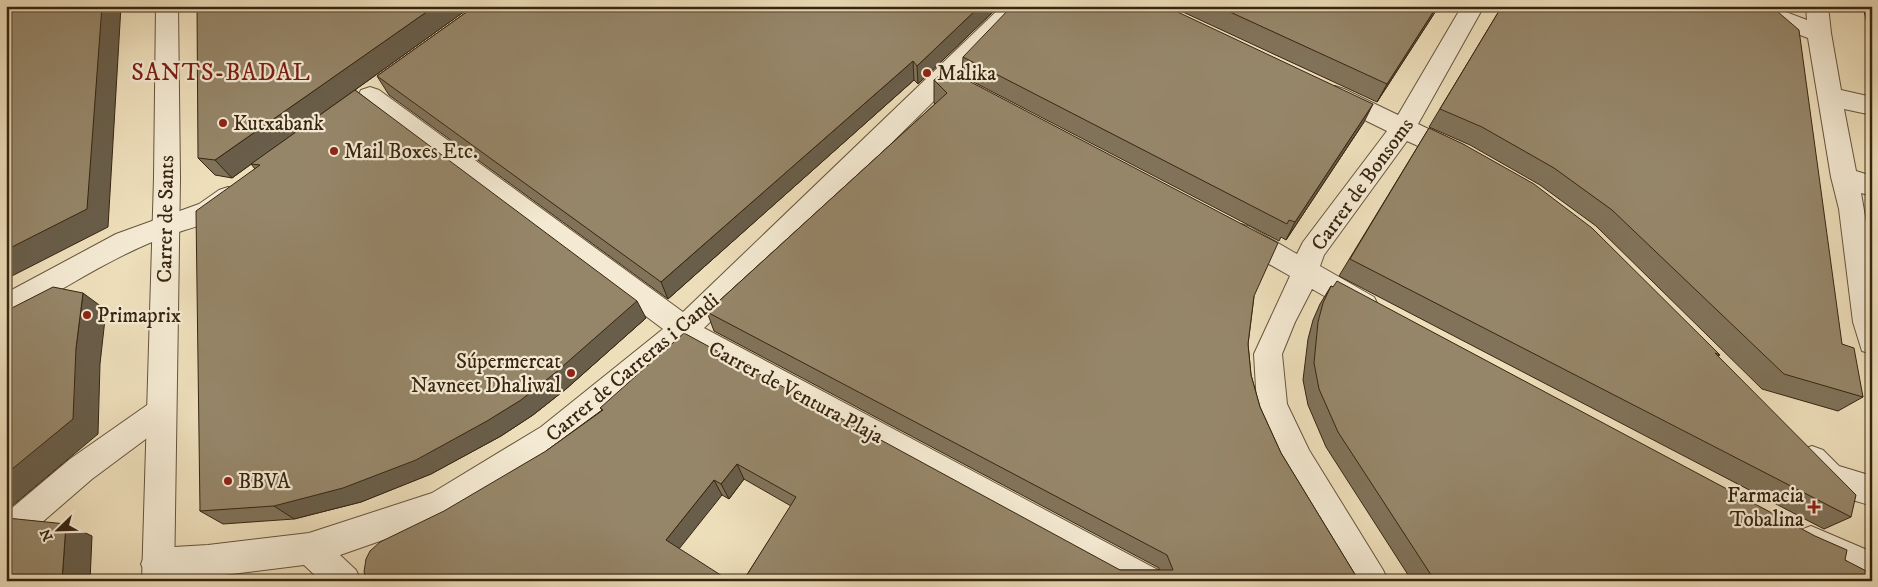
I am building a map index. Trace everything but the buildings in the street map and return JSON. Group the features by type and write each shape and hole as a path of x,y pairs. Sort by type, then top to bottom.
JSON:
{"street":[{"name":"Carrer de Sants","path":"158,573 160,412 167,178 167,6"},
{"name":"Carrer de Carreras i Candi","path":"158,573 208,561 309,549 442,504 552,437 685,328 954,84 1016,6"},
{"name":"Carrer de Bonsoms","path":"1372,581 1298,460 1272,404 1268,354 1283,318 1298,291 1312,250 1404,128 1473,6"},
{"path":"1746,6 1819,33"},
{"path":"1817,6 1819,33 1844,177 1852,209 1867,322 1872,342"},
{"name":"Carrer de Ventura Plaja","path":"392,79 360,103 685,328 699,340 1147,581"},
{"path":"1311,84 1476,163"},
{"path":"1831,97 1872,106"},
{"path":"1844,177 1872,186"},
{"path":"6,306 125,242 208,212 248,184"},
{"path":"1216,222 1388,318"},
{"path":"6,533 81,469 160,412"},
{"path":"1795,444 1829,477 1872,490"},
{"path":"1791,531 1872,568"},
{"path":"309,549 345,581"}],"place":[{"name":"Malika","path":"927,73"},
{"name":"Kutxabank","path":"223,123"},
{"name":"Mail Boxes Etc.","path":"334,151"},
{"name":"Primaprix","path":"87,315"},
{"name":"Súpermercat Navneet Dhaliwal","path":"571,373"},
{"name":"BBVA","path":"228,481"},
{"name":"Farmacia Tobalina","path":"1814,507"}],"district":[{"name":"SANTS-BADAL","path":"221,72"}]}
